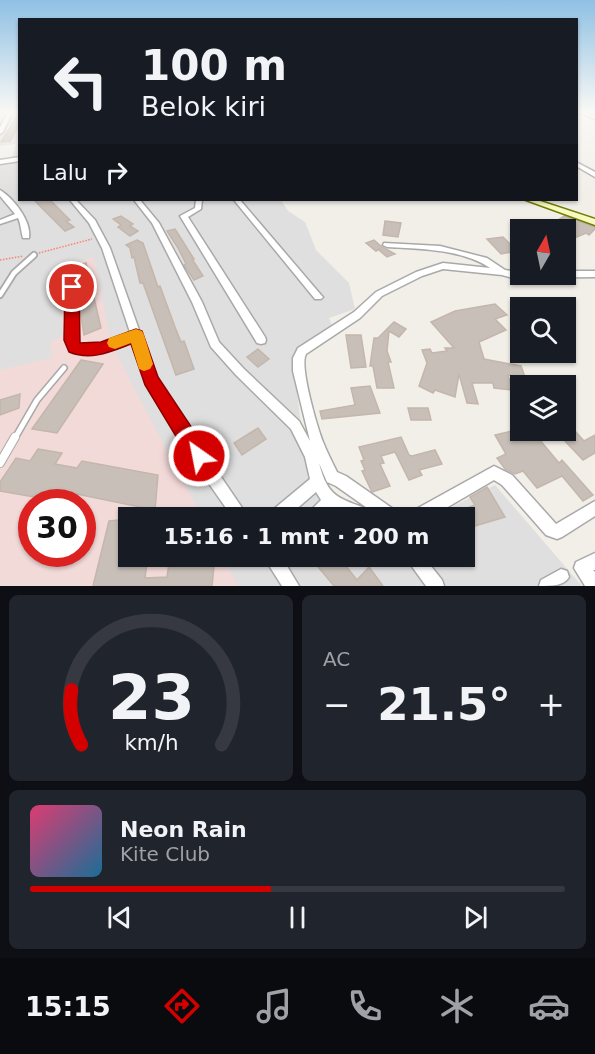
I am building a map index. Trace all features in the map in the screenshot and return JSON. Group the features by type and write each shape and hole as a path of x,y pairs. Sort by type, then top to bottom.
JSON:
{"street":[{"path":"0,162 18,159"},
{"path":"578,165 595,175"},
{"path":"0,192 19,215 26,230 26,236"},
{"path":"74,201 83,209 101,236 146,368 158,393 235,507"},
{"path":"138,201 155,223 197,302 216,344 240,372 295,425 308,447 315,477 330,501 345,507"},
{"path":"200,201 198,209 184,216 261,340"},
{"path":"238,201 318,297"},
{"path":"533,201 595,222"},
{"path":"0,222 19,215"},
{"path":"387,244 440,248 484,260 502,272"},
{"path":"378,507 341,481 335,480 317,443 298,371 298,358 309,345 357,315 379,294 419,274 442,266 520,276 595,274"},
{"path":"434,507 494,473 507,480 551,530 557,532 595,508"},
{"path":"285,507 315,477"},
{"path":"324,507 330,501"},
{"path":"595,561 582,568 595,586"},
{"path":"278,567 291,586"},
{"path":"421,567 436,586"},
{"path":"547,586 561,577"}],"lane":[{"path":"0,295 14,273 33,255"},
{"path":"72,287 71,340 74,347 82,350 102,349 136,335"},
{"path":"0,463 37,400 64,368"}],"path":[{"path":"0,260 33,255 101,236"}],"shaded area":[{"path":"0,138 18,138 18,201 282,201 288,211 305,222 316,250 349,283 355,309 329,318 336,335 298,354 297,393 305,457 320,487 360,507 118,507 118,567 475,567 475,507 452,507 495,485 582,586 0,586 0,160 12,157 16,144 0,146"},
{"path":"94,257 112,346 197,507 118,507 118,567 228,567 238,586 0,586 0,370 52,358 50,341 63,336 59,267"}],"building":[{"path":"3,138 12,138 10,141 1,142"},
{"path":"35,201 51,201 70,220 66,221 74,227 65,231"},
{"path":"121,216 133,224 130,226 138,231 130,236 118,227 121,225 113,219"},
{"path":"576,220 595,227 589,235 586,233 576,237"},
{"path":"385,221 401,223 398,237 383,235"},
{"path":"175,229 203,276 194,280 184,265 186,264 167,231"},
{"path":"503,237 510,244 510,252 501,254 487,239"},
{"path":"137,240 143,243 158,287 160,286 194,369 176,375 143,283 140,283 134,257 132,258 130,248 126,245"},
{"path":"374,240 395,254 387,257 380,249 376,251 366,243"},
{"path":"86,263 101,328 84,335 76,285 73,281 62,284 60,271"},
{"path":"495,304 507,315 495,319 506,330 479,342 484,359 521,366 524,375 508,375 510,390 494,388 493,383 472,383 478,404 467,403 459,374 455,397 435,390 433,393 419,386 427,363 422,350 430,349 432,353 447,351 445,348 454,348 431,322 455,311"},
{"path":"394,322 406,329 399,337 389,331 387,351 391,362 388,362 394,388 377,388 373,366 370,366 374,338 378,338"},
{"path":"346,335 361,335 366,367 351,368"},
{"path":"258,349 269,359 258,367 247,357"},
{"path":"81,360 103,364 57,433 32,429"},
{"path":"370,386 380,413 322,419 320,411 355,405 351,388"},
{"path":"20,394 19,408 0,415 0,400"},
{"path":"408,408 428,408 431,420 411,420"},
{"path":"258,428 266,439 242,455 234,443"},
{"path":"510,431 510,441 541,441 559,463 562,460 593,495 583,501 562,476 537,488 523,471 515,474 505,469 497,458 506,454 495,435"},
{"path":"576,432 584,441 595,435 595,453 583,460 565,441 576,441"},
{"path":"401,437 409,455 435,450 442,464 419,470 422,475 409,480 395,452 381,456 384,463 380,464 390,486 372,492 362,471 365,470 361,461 364,460 359,447"},
{"path":"38,449 62,453 55,464 77,468 82,461 158,475 155,507 140,507 96,498 96,489 18,489 18,494 0,491 0,482 16,458 30,461"},
{"path":"487,487 505,517 475,526 475,507 470,507 475,505 470,497"},
{"path":"118,520 118,567 146,567 145,578 167,577 168,567 214,567 212,586 93,586 109,521"},
{"path":"318,567 347,567 357,580 369,567 383,586 334,586"}],"slow traffic":[{"path":"115,343 136,335 144,364"}],"route":[{"path":"72,287 71,340 74,347 82,350 102,349 136,335 151,380 199,456"}]}
